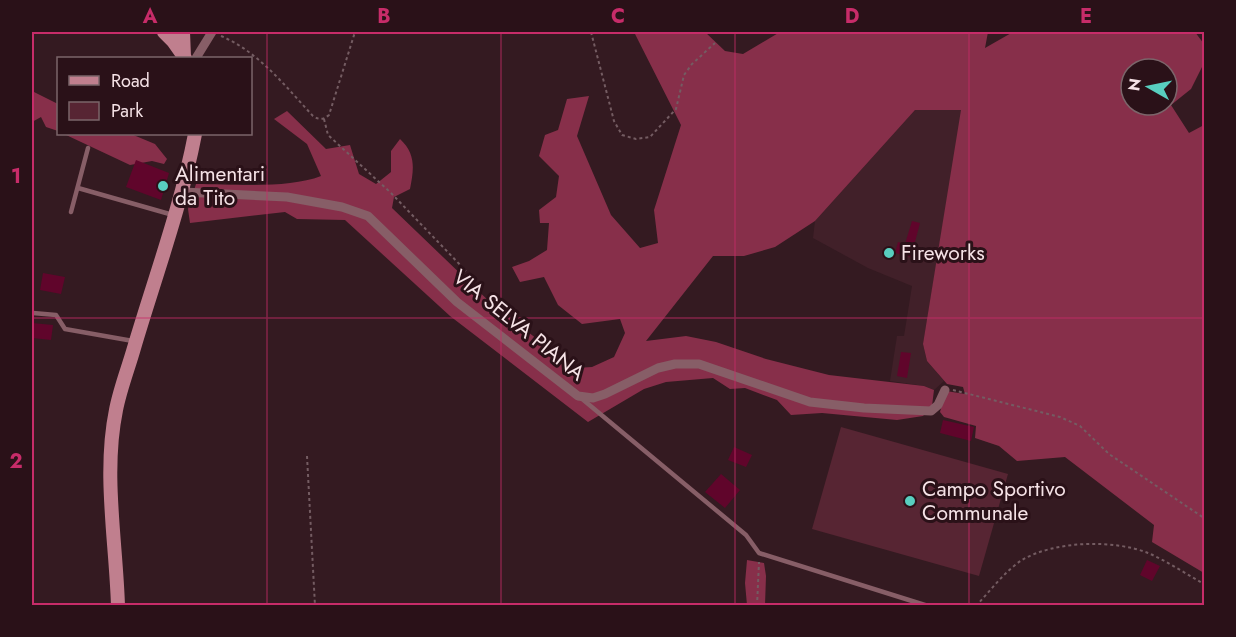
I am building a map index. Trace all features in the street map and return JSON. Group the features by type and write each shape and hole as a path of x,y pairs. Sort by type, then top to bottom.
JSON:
{"main road":[{"path":"164,32 187,57"},
{"path":"183,32 188,57"},
{"path":"118,606 111,481 111,444 116,409 183,192 195,135"}],"street":[{"path":"189,57 212,32"},
{"name":"VIA SELVA PIANA","path":"183,192 287,197 342,207 368,216 457,302 579,396 593,398 658,368 675,364 699,364 810,402 922,412 931,411 938,405 944,391"}],"lane":[{"path":"71,212 88,148"},
{"path":"78,188 176,215"},
{"path":"33,313 56,315 65,329 136,341"},
{"path":"579,396 746,535 759,553 928,606"}],"path":[{"path":"212,32 244,47 313,116 324,119 329,115 355,32"},
{"path":"591,32 614,122 622,135 636,139 650,137 676,109 684,75 692,64 715,43"},
{"path":"324,119 328,135 391,193 466,271"},
{"path":"944,391 951,390 1060,417 1080,426 1109,454 1204,518"},
{"path":"307,456 315,606"},
{"path":"976,606 1020,561 1041,551 1066,544 1113,545 1133,548 1149,553 1204,584"},
{"path":"758,606 759,553"}],"shaded area":[{"path":"634,32 705,32 725,51 743,54 780,32 988,32 985,48 1013,32 1195,32 1204,44 1204,63 1191,89 1179,99 1179,57 1119,57 1119,117 1179,117 1189,133 1204,125 1204,573 1152,542 1154,525 1065,457 1017,461 999,446 975,438 976,426 944,417 940,412 946,391 965,394 963,387 947,384 927,361 923,344 961,110 915,110 815,221 775,247 744,256 713,256 646,341 686,336 716,342 766,359 829,375 924,386 934,390 932,406 923,416 897,420 822,413 791,415 777,400 745,388 730,389 713,378 666,382 644,389 588,422 450,316 345,220 297,219 285,212 190,223 188,209 196,184 292,183 321,176 307,144 274,119 287,111 326,149 350,145 359,174 376,184 391,172 391,151 400,139 411,156 412,175 410,189 394,197 392,208 494,306 575,368 592,367 614,357 625,333 620,319 582,324 558,305 544,277 520,282 512,267 529,261 547,250 549,223 540,223 539,210 556,197 559,176 539,156 545,135 558,130 567,99 589,96 577,136 611,215 640,248 658,243 654,210 681,125"},
{"path":"32,91 57,104 57,131 46,127 41,117 32,122"},
{"name":"Fireworks","path":"915,110 962,110 923,344 927,361 944,381 934,390 924,386 890,381 897,336 904,336 912,286 868,268 813,238 815,221"},
{"path":"66,135 133,135 155,144 167,159 164,164 152,161 130,165"},
{"path":"747,560 764,563 765,605 747,605 745,583"}],"green space":[{"name":"Campo Sportivo Communale","path":"841,427 1008,474 979,576 812,529"}],"building":[{"path":"136,160 169,173 161,200 126,187"},
{"path":"912,221 920,223 911,257 895,253 898,242 905,244"},
{"path":"43,273 65,277 61,294 40,290"},
{"path":"32,323 53,325 51,340 32,338"},
{"path":"901,352 911,353 907,378 897,376"},
{"path":"943,420 974,427 971,441 940,433"},
{"path":"734,447 752,455 746,467 728,460"},
{"path":"721,474 740,490 725,508 705,492"},
{"path":"1147,560 1160,566 1152,581 1140,575"}],"place":[{"name":"Alimentari da Tito","path":"163,186"},
{"name":"Fireworks","path":"889,253"},
{"name":"Campo Sportivo Communale","path":"910,501"}]}
